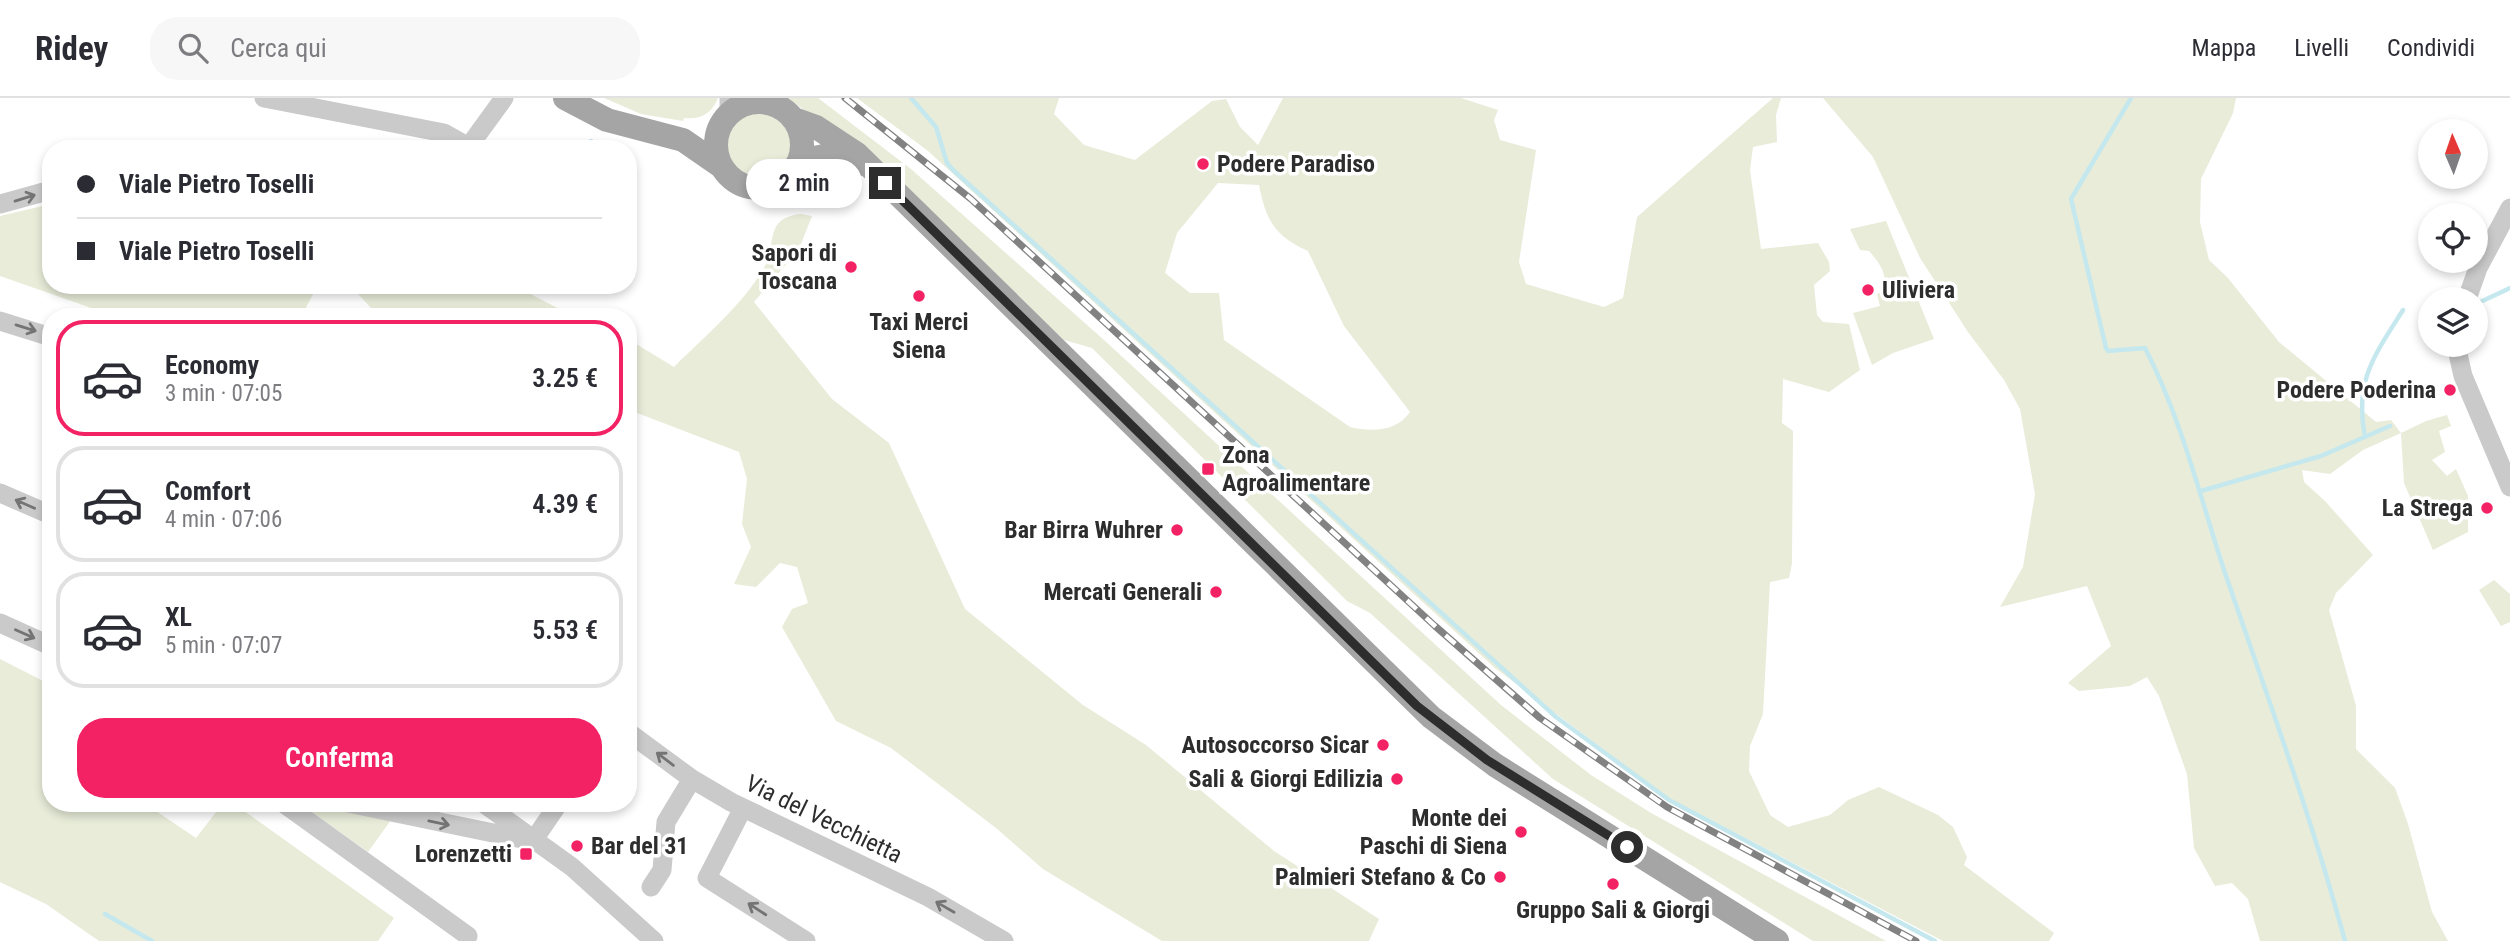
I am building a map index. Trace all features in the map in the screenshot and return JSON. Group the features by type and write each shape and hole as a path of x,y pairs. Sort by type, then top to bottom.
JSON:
{"main road":[{"path":"565,98 607,120 683,140 722,167 734,181 754,188 782,181 797,164 819,155 835,155 873,171"},
{"path":"587,98 618,113 654,124 686,128 753,103 781,108 845,145 1431,717 1505,771 1777,941"},
{"path":"781,108 802,142 797,164"},
{"path":"722,167 716,145 727,111"}],"street":[{"path":"264,98 444,133 455,140"},
{"path":"474,140 504,98"},
{"path":"0,204 42,192"},
{"path":"2471,287 2477,268 2510,208"},
{"path":"0,321 42,334"},
{"path":"2459,357 2463,376 2510,487"},
{"path":"0,493 42,512"},
{"path":"0,623 42,642"},
{"name":"Via del Vecchietta","path":"637,739 692,779 743,808 928,897 1004,941"},
{"path":"651,887 662,870 666,822 692,779"},
{"path":"743,808 707,878 806,941"},
{"path":"295,812 468,936"},
{"path":"392,812 533,841"},
{"path":"495,812 572,867 654,941"},
{"path":"533,841 553,812"}],"green space":[{"path":"604,98 718,98 713,108 705,114 696,118 684,118 683,121 641,114"},
{"path":"787,98 818,98 911,169 1104,340 1501,705 1591,775 1651,813 1886,941 1813,941 1553,779 1370,613 1347,601 1092,348 1064,340 862,150"},
{"path":"857,98 1059,98 1054,114 1084,145 1135,160 1212,101 1226,99 1240,127 1258,145 1283,98 1461,98 1498,110 1494,120 1500,140 1536,150 1519,262 1526,284 1604,307 1623,298 1637,217 1773,98 1781,98 1776,115 1777,142 1753,147 1750,170 1761,249 1818,243 1829,262 1830,271 1814,285 1817,315 1823,322 1849,324 1860,370 1829,392 1783,379 1782,423 1793,431 1792,563 1789,578 1770,582 1763,714 1750,746 1749,771 1770,815 1788,827 1830,815 1848,800 1879,787 1938,815 1953,827 1967,857 1964,865 2054,933 2049,941 1943,941 1667,797 1495,668 928,151","holes":["1218,183 1259,185 1265,208 1274,226 1287,239 1308,251 1344,326 1410,412 1391,427 1375,430 1350,427 1224,340 1219,293 1190,293 1165,273 1177,233"]},
{"path":"1823,98 2236,98 2233,113 2201,179 2200,222 2209,260 2228,278 2279,342 2376,422 2391,420 2401,433 2363,450 2330,474 2302,470 2304,482 2325,501 2373,555 2336,593 2329,610 2356,706 2356,749 2395,788 2408,824 2432,912 2448,941 2260,941 2248,899 2232,883 2215,886 2194,848 2187,774 2159,696 2147,677 2130,686 2079,691 2068,683 2111,646 2087,586 2000,607 2023,567 2035,494 2020,409 2004,380 1968,332 1920,258 1873,157"},
{"path":"759,110 784,120 794,145 784,170 759,180 734,170 724,145 734,120"},
{"path":"42,206 42,291 0,276 0,216"},
{"path":"789,216 812,216 799,249 754,302 832,399 889,443 965,609 1083,705 1146,745 1274,851 1379,919 1369,941 1162,941 1043,869 996,828 891,748 836,721 782,627 792,609 808,603 797,567 780,563 756,587 734,584 751,547 742,524 747,479 739,452 637,413 637,344 674,367 746,294 765,266 777,226"},
{"path":"1886,221 1934,339 1893,353 1872,365 1853,313 1880,306 1877,294 1883,292 1885,281 1880,265 1869,251 1860,250 1850,229"},
{"path":"51,294 313,294 306,308 91,308"},
{"path":"358,294 530,294 558,308 371,308"},
{"path":"2447,415 2451,426 2439,431 2445,452 2432,460 2447,476 2456,469 2468,496 2468,532 2433,550 2404,483 2401,433"},
{"path":"2494,580 2510,594 2510,622 2501,626 2479,590"},
{"path":"0,659 42,680 42,812 157,812 196,838 216,812 246,812 394,918 378,941 99,941 46,904 0,882"},
{"path":"312,812 356,812 391,820 368,852"}],"waterway":[{"path":"911,98 936,127 947,163 953,170 1556,717 1669,800 1935,941"},
{"path":"2131,98 2071,199 2106,348 2108,351 2145,348 2170,403 2303,802 2345,941"},
{"path":"2488,298 2510,288"},
{"path":"2365,437 2362,400 2369,370 2383,341 2403,310"},
{"path":"2201,491 2321,456 2390,426"},
{"path":"105,914 152,941"}],"railway":[{"path":"845,98 971,199 1435,626 1540,718 1667,807 1916,941"}],"place":[{"name":"Podere Paradiso","path":"1203,164"},
{"name":"Sapori di Toscana","path":"851,267"},
{"name":"Uliviera","path":"1868,290"},
{"name":"Taxi Merci Siena","path":"919,296"},
{"name":"Podere Poderina","path":"2450,390"},
{"name":"Zona Agroalimentare","path":"1208,469"},
{"name":"La Strega","path":"2487,508"},
{"name":"Bar Birra Wuhrer","path":"1177,530"},
{"name":"Mercati Generali","path":"1216,592"},
{"name":"Autosoccorso Sicar","path":"1383,745"},
{"name":"Sali & Giorgi Edilizia","path":"1397,779"},
{"name":"Monte dei Paschi di Siena","path":"1521,832"},
{"name":"Bar del 31","path":"577,846"},
{"name":"Lorenzetti","path":"526,854"},
{"name":"Palmieri Stefano & Co","path":"1500,877"},
{"name":"Gruppo Sali & Giorgi","path":"1613,884"}],"route":[{"path":"885,183 1417,706 1487,760 1627,847"}]}
